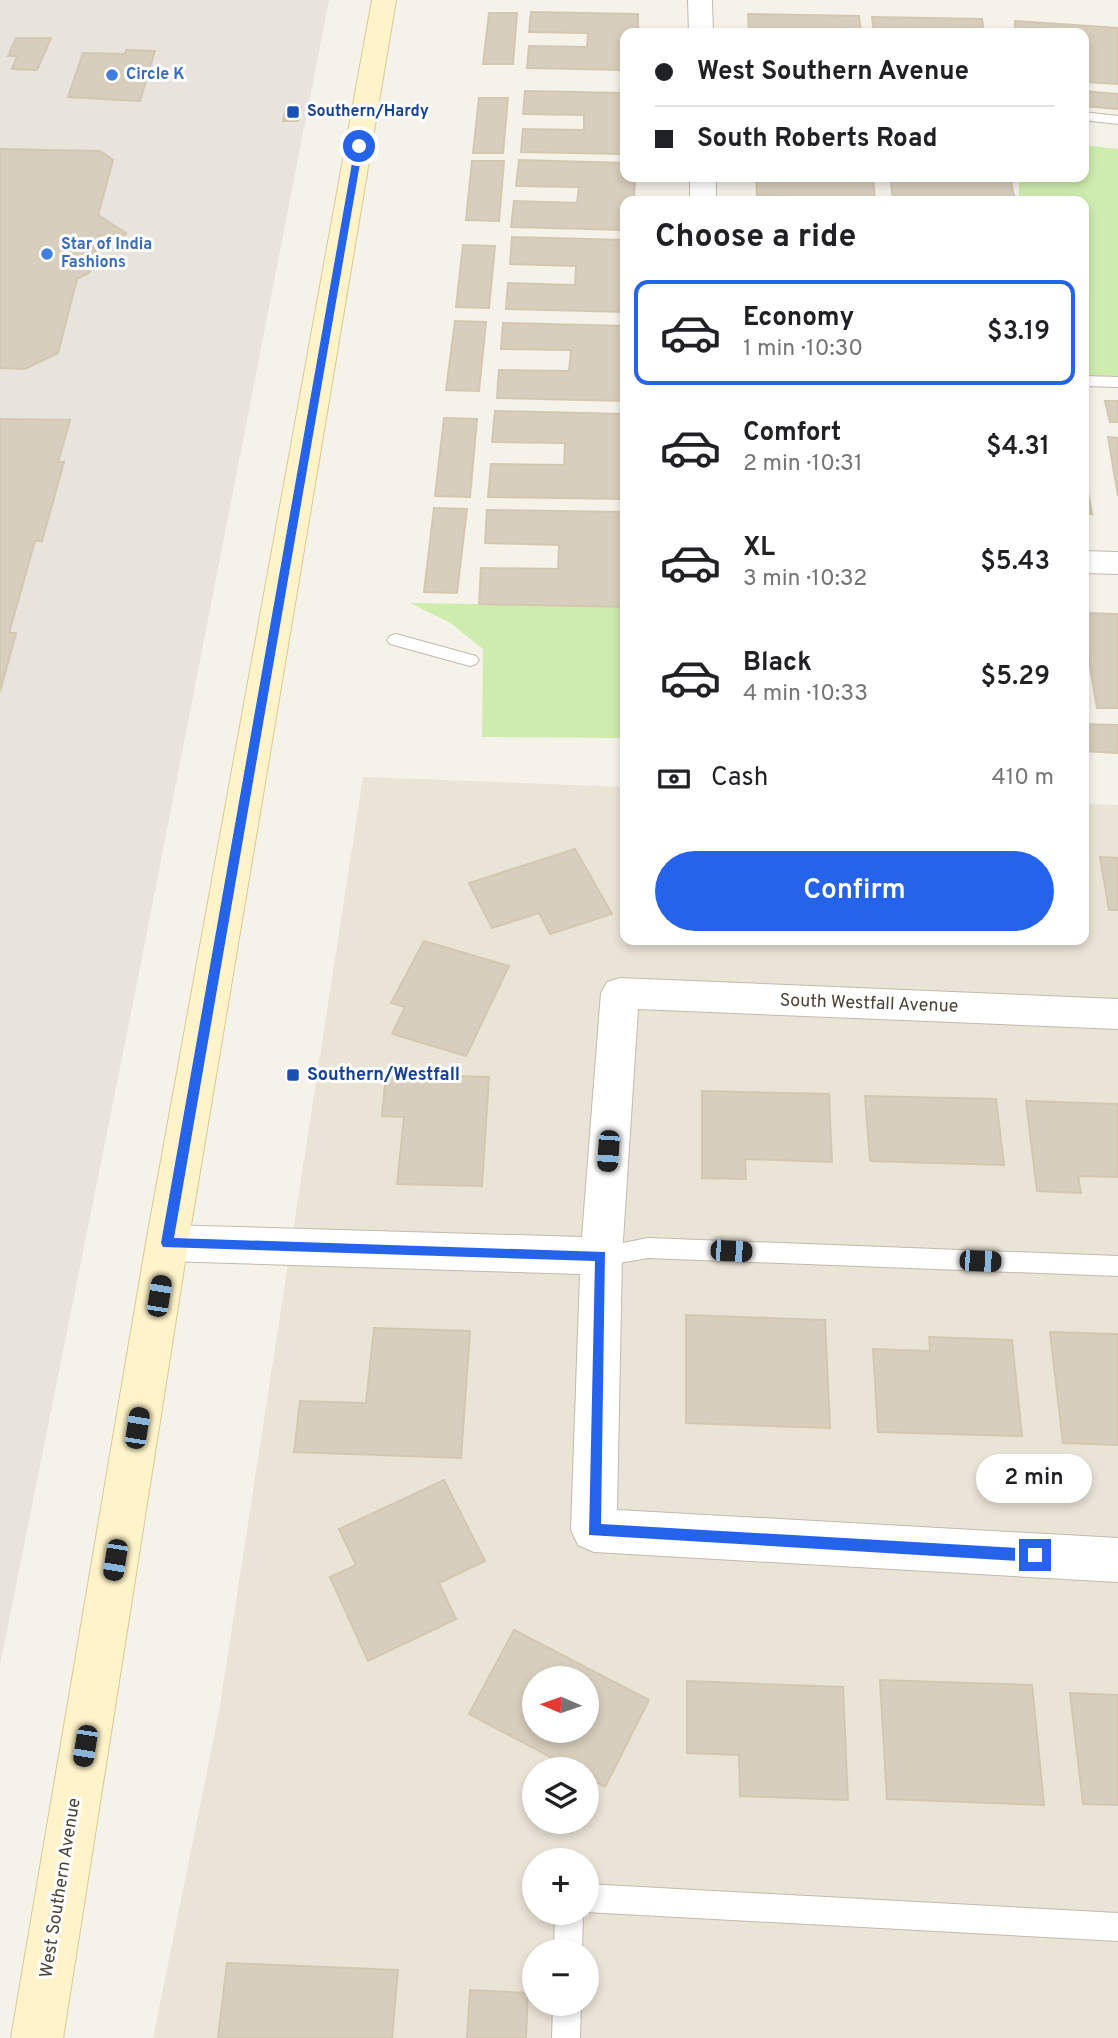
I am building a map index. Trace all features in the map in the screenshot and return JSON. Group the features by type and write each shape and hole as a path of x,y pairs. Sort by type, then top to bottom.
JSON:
{"main road":[{"name":"West Southern Avenue","path":"37,2038 167,1243 384,0"}],"street":[{"path":"700,0 701,28"},
{"path":"1089,562 1118,563"},
{"name":"South Westfall Avenue","path":"601,1256 620,993 1118,1014"},
{"path":"167,1243 601,1256 594,1530 1118,1560"}],"lane":[{"path":"1089,117 1118,120"},
{"path":"1089,381 1118,382"},
{"path":"396,640 470,660"},
{"path":"601,1256 648,1248 1118,1266"},
{"path":"599,1899 1118,1927"},
{"path":"566,2038 567,2016"}],"shaded area":[{"path":"0,0 329,0 137,983 0,1665"},
{"path":"363,777 620,787 620,945 1089,945 1089,804 1118,805 1118,2038 153,2038 219,1712"}],"green space":[{"path":"1089,146 1118,149 1118,377 1089,376 1089,196 1019,196 1019,182 1089,182"},
{"path":"410,603 620,606 620,738 482,737 483,649 449,622"}],"building":[{"path":"531,12 638,14 638,28 620,28 620,70 527,68 529,46 587,47 588,33 529,32"},
{"path":"489,13 517,13 513,64 483,64"},
{"path":"748,14 859,16 860,28 749,28"},
{"path":"872,17 982,19 983,28 873,28"},
{"path":"1015,21 1118,28 1118,84 1089,82 1089,28 1015,28"},
{"path":"16,38 51,38 37,70 12,69 17,56 8,56"},
{"name":"Circle K","path":"126,50 155,51 140,101 68,97 83,53 125,54"},
{"path":"525,91 620,93 620,154 521,152 523,129 584,130 584,115 523,114"},
{"path":"1089,92 1118,94 1118,109 1089,107"},
{"path":"479,98 508,98 503,153 473,153"},
{"path":"286,107 301,107 298,121 283,121"},
{"name":"Star of India Fashions","path":"0,149 100,151 113,160 98,215 126,233 100,235 89,273 77,279 58,353 25,369 0,368"},
{"path":"519,160 620,163 620,182 635,182 634,196 620,196 620,230 511,227 514,201 577,203 579,187 516,186"},
{"path":"472,161 504,161 499,221 466,220"},
{"path":"756,182 873,182 875,196 757,196"},
{"path":"891,182 1011,182 1014,196 893,196"},
{"path":"512,237 620,240 620,312 506,309 508,283 575,285 576,266 510,264"},
{"path":"463,245 495,246 489,308 456,307"},
{"path":"455,321 486,322 479,391 446,390"},
{"path":"503,323 620,326 620,401 497,398 499,370 569,371 571,350 501,349"},
{"path":"1105,401 1118,401 1118,422 1110,422"},
{"path":"495,411 620,414 620,499 488,497 491,464 564,465 565,443 492,442"},
{"path":"444,418 477,419 470,497 435,496"},
{"path":"0,419 70,420 58,462 64,462 42,541 35,541 9,633 16,633 0,692"},
{"path":"1108,437 1118,438 1118,496"},
{"path":"434,508 467,509 457,593 424,592"},
{"path":"487,510 620,512 620,607 479,604 481,568 558,569 559,545 485,543"},
{"path":"1089,613 1118,614 1118,708 1097,708 1089,660"},
{"path":"1089,724 1118,725 1118,753 1089,751"},
{"path":"575,849 612,914 550,934 539,913 492,928 469,883"},
{"path":"1100,857 1118,858 1118,910 1109,910"},
{"path":"424,941 509,966 466,1056 392,1034 405,1007 391,1003"},
{"path":"386,1074 489,1077 482,1186 397,1184 404,1117 382,1116"},
{"path":"702,1091 829,1094 832,1162 745,1159 746,1179 702,1178"},
{"path":"865,1096 996,1099 1004,1165 870,1161"},
{"path":"1026,1101 1118,1104 1118,1177 1078,1176 1081,1193 1037,1191"},
{"path":"686,1315 825,1320 830,1428 686,1423"},
{"path":"374,1328 470,1331 461,1458 294,1452 300,1401 366,1403"},
{"path":"1050,1332 1118,1334 1118,1445 1063,1443"},
{"path":"929,1337 1012,1340 1022,1436 878,1432 873,1349 930,1351"},
{"path":"444,1480 485,1561 439,1583 456,1619 368,1661 330,1577 356,1565 339,1529"},
{"path":"514,1630 583,1666 522,1666 522,1742 469,1714"},
{"path":"599,1674 649,1700 605,1787 599,1784 599,1757 550,1757 524,1743 599,1743"},
{"path":"880,1680 1032,1685 1044,1805 887,1799"},
{"path":"687,1681 843,1687 848,1800 740,1796 739,1755 687,1753"},
{"path":"1070,1693 1118,1695 1118,1805 1083,1804"},
{"path":"227,1963 398,1970 392,2038 218,2038"},
{"path":"470,1990 522,1993 522,2016 527,2016 526,2038 467,2038"}],"place":[{"name":"Circle K","path":"112,75"},
{"name":"Southern/Hardy","path":"293,112"},
{"name":"Star of India Fashions","path":"47,254"},
{"name":"Southern/Westfall","path":"293,1075"}],"route":[{"path":"359,146 167,1243 601,1256 594,1530 1035,1555"}]}
